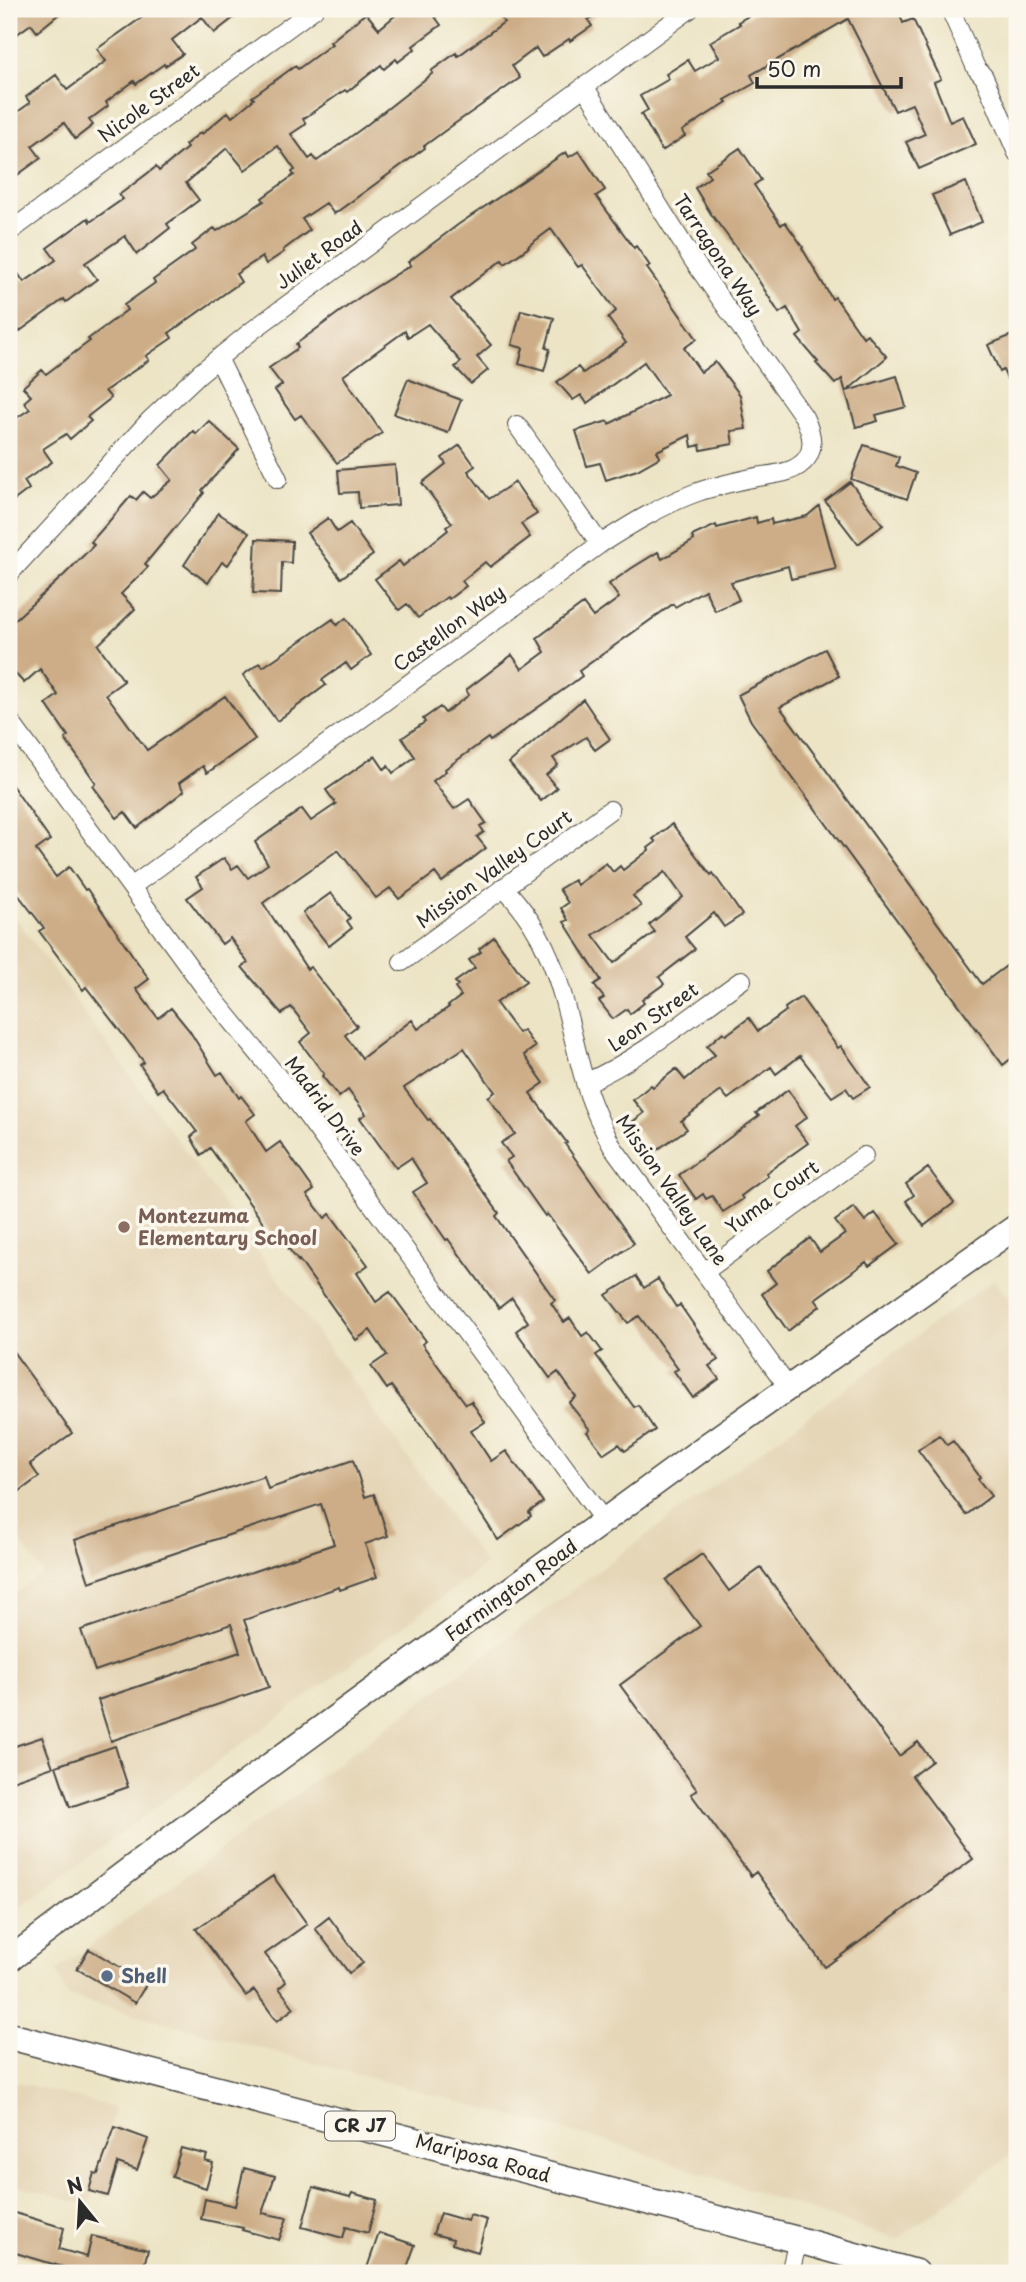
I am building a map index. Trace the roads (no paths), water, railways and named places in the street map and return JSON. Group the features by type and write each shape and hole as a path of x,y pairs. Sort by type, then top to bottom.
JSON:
{"main road":[{"name":"Farmington Road","path":"9,1960 142,1859 788,1387 1017,1226"},
{"name":"Mariposa Road","path":"9,2036 916,2273"}],"street":[{"name":"Nicole Street","path":"9,232 314,9"},
{"name":"Juliet Road","path":"9,574 150,420 218,358 264,321 690,9"},
{"path":"950,9 976,68 985,77 1017,153"},
{"name":"Tarragona Way","path":"584,86 693,260 804,417 811,432 811,447"},
{"path":"218,358 278,479"},
{"path":"517,425 600,544"},
{"name":"Castellon Way","path":"131,887 600,544 647,514 696,492 789,471 807,457 811,447"},
{"name":"Madrid Drive","path":"9,720 204,987 286,1087 604,1521"},
{"name":"Mission Valley Court","path":"402,962 610,810"},
{"name":"Mission Valley Lane","path":"503,887 533,923 548,951 559,980 585,1083 598,1119 612,1146 788,1387"},
{"name":"Leon Street","path":"585,1083 635,1057 742,980"},
{"name":"Yuma Court","path":"704,1272 864,1156"},
{"path":"790,2273 798,2240"}],"place":[{"name":"Montezuma Elementary School","path":"124,1227"},
{"name":"Shell","path":"107,1976"}]}
